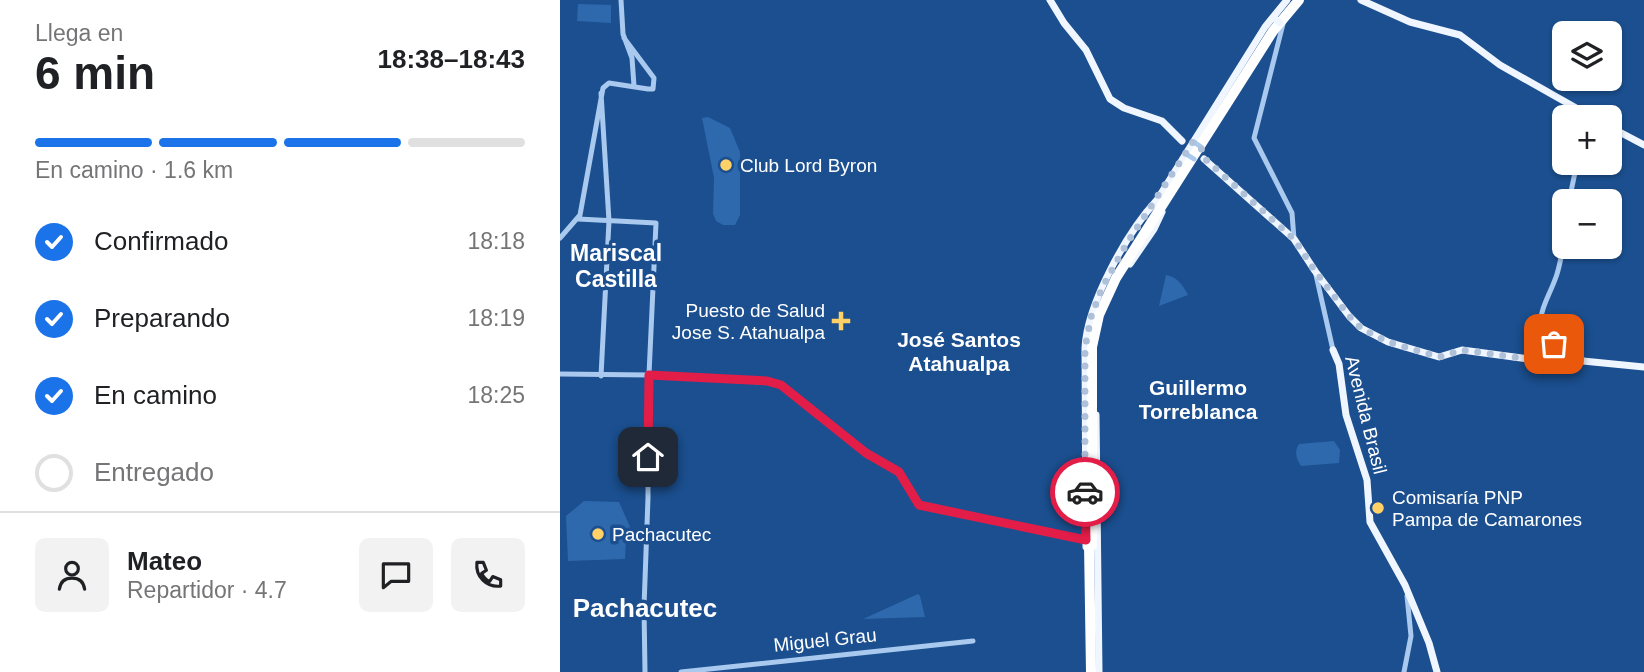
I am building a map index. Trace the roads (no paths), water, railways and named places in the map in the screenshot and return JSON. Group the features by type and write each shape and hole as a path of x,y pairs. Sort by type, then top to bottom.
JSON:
{"highway":[{"path":"1093,672 1090,334 1099,302 1125,256 1266,36 1297,0"},
{"path":"1091,540 1092,347 1105,296 1273,31 1297,0"},
{"path":"1125,256 1157,200"},
{"path":"1123,267 1162,210"},
{"path":"1092,418 1096,435 1097,481"}],"main road":[{"path":"1050,0 1063,23 1086,50 1110,99 1118,106 1162,121 1182,141"},
{"path":"1091,540 1097,481 1096,354 1100,328 1110,297 1278,20 1286,0"},
{"path":"1091,540 1086,342 1091,317 1102,288 1146,213 1278,20 1305,0"},
{"path":"1360,0 1410,22 1460,35 1500,65 1569,105"},
{"path":"1622,133 1644,145"},
{"path":"1205,159 1294,239 1349,316 1361,328 1388,342 1439,357 1462,350 1529,359 1544,348 1559,344 1574,349 1583,361 1644,367"},
{"name":"Avenida Brasil","path":"1333,350 1339,364 1346,415 1367,480 1371,527 1407,589"},
{"path":"1407,589 1429,643 1437,672"}],"street":[{"path":"621,0 624,38 632,58 634,86"},
{"path":"1278,20 1254,138 1292,214 1294,239"},
{"path":"560,237 578,219 601,93 606,84 652,89 656,81 624,38"},
{"path":"601,93 608,221 601,376"},
{"path":"1182,141 1187,144 1193,142 1201,149 1205,159 1195,159 1186,154 1182,141"},
{"path":"578,219 656,223 649,375 645,672"},
{"path":"1544,348 1542,306 1556,277 1560,259"},
{"name":"Avenida Brasil","path":"1315,271 1333,350"},
{"path":"560,374 649,375 777,383 866,453 899,472 919,505 1091,540"},
{"path":"1404,672 1411,636 1407,589"},
{"name":"Miguel Grau","path":"681,672 973,640"}],"place":[{"name":"Club Lord Byron","path":"726,165"},
{"name":"Puesto de Salud Jose S. Atahualpa","path":"841,321"},
{"name":"Comisaría PNP Pampa de Camarones","path":"1378,508"},
{"name":"Pachacutec","path":"598,534"}],"district":[{"name":"Mariscal Castilla","path":"616,266"},
{"name":"José Santos Atahualpa","path":"959,351"},
{"name":"Guillermo Torreblanca","path":"1198,399"},
{"name":"Pachacutec","path":"645,608"}]}
